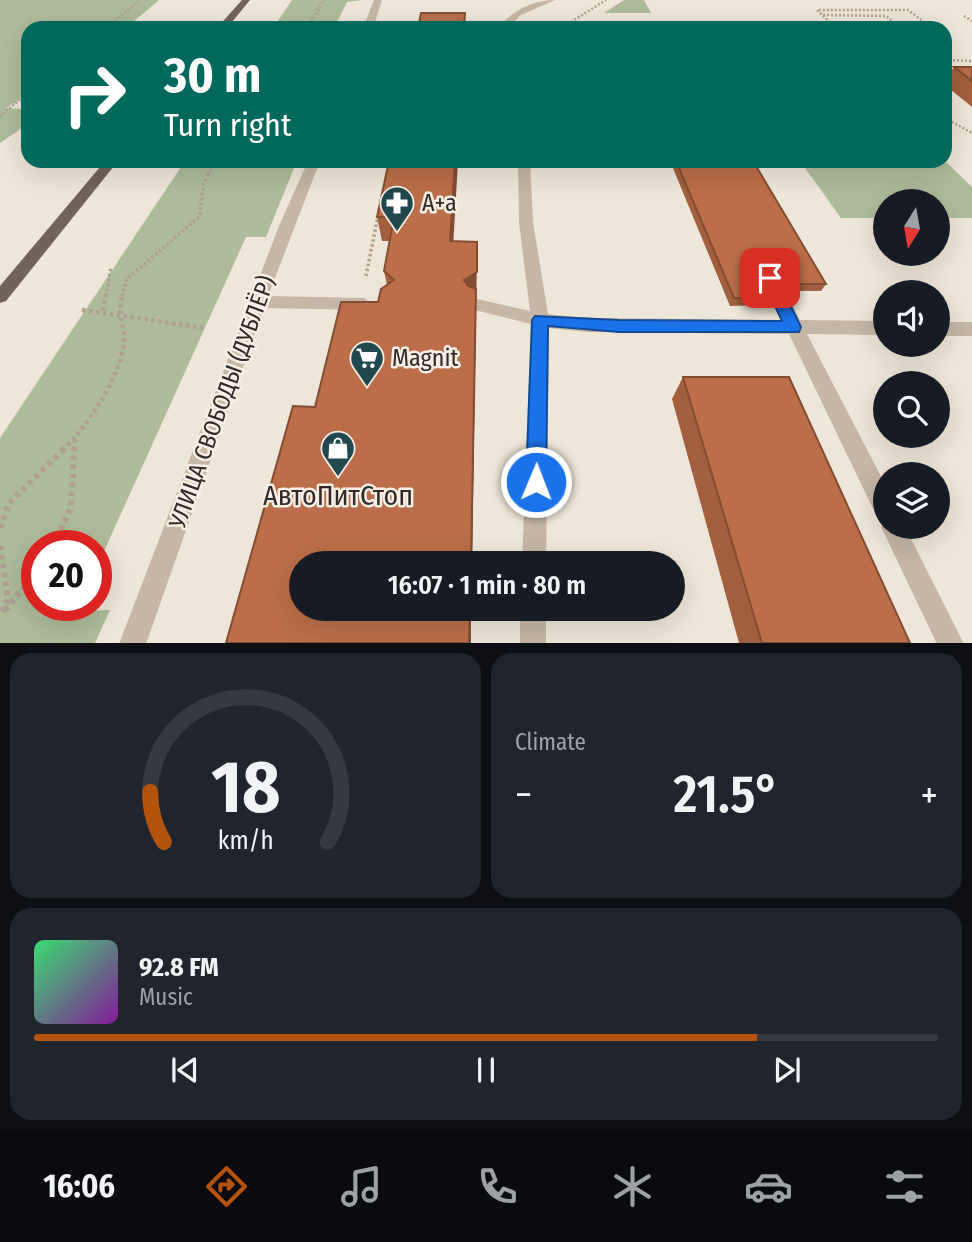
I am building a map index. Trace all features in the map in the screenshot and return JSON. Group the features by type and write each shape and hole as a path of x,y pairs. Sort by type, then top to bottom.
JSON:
{"main road":[{"path":"228,21 247,0"},
{"path":"0,297 105,168"}],"street":[{"path":"370,21 378,0"},
{"path":"508,21 517,13 551,0"},
{"name":"УЛИЦА СВОБОДЫ (ДУБЛЁР)","path":"132,643 286,226 311,168"},
{"path":"524,168 526,222 540,320 534,551"},
{"path":"770,278 873,486"},
{"path":"260,302 306,305 388,304"},
{"path":"477,304 540,320 619,326 873,328"},
{"path":"950,328 972,329"},
{"path":"899,539 951,643"},
{"path":"533,621 533,643"}],"path":[{"path":"114,21 140,0"},
{"path":"311,21 324,0"},
{"path":"572,21 606,0"},
{"path":"828,21 817,10 908,10 923,21"},
{"path":"822,15 886,16 892,21"},
{"path":"964,16 972,21"},
{"path":"952,60 972,61"},
{"path":"0,116 21,99"},
{"path":"952,122 972,133"},
{"path":"0,528 9,503 76,438 118,370 124,340 118,312 127,279 200,216 203,185 212,168"},
{"path":"360,304 379,213"},
{"path":"103,311 111,267"},
{"path":"82,310 118,312 187,327 205,328"},
{"path":"60,530 71,507 76,438"},
{"path":"0,547 8,600 0,616"},
{"path":"0,616 21,591"}],"green space":[{"path":"0,0 159,0 134,21 21,21 21,98 6,108 21,109 21,129 0,143"},
{"path":"292,0 362,0 347,2 338,21 278,21"},
{"path":"624,0 644,0 651,13 604,13"},
{"path":"180,168 294,168 266,237 246,237 112,534 112,530 21,530 21,621 105,621 95,643 0,643 0,438"},
{"path":"805,168 952,168 972,187 972,218 950,218 950,189 873,189 873,218 841,218"}],"building":[{"path":"421,13 465,13 464,21 419,21"},
{"path":"954,67 972,67 972,81"},
{"path":"388,168 455,168 450,241 477,242 477,272 464,280 468,286 476,289 471,551 289,551 289,621 470,621 469,643 226,643 293,406 315,407 341,302 378,302 381,289 394,280 384,271 394,217 377,217"},
{"path":"679,168 757,168 826,284 792,284 783,265 775,262 763,270 770,284 765,284 773,298 734,298"},
{"path":"683,377 789,377 910,643 762,643"}],"place":[{"name":"А+а","path":"397,233"},
{"name":"Magnit","path":"367,388"},
{"name":"АвтоПитСтоп","path":"338,478"}],"route":[{"path":"536,482 540,320 619,326 793,327 770,278"}]}
